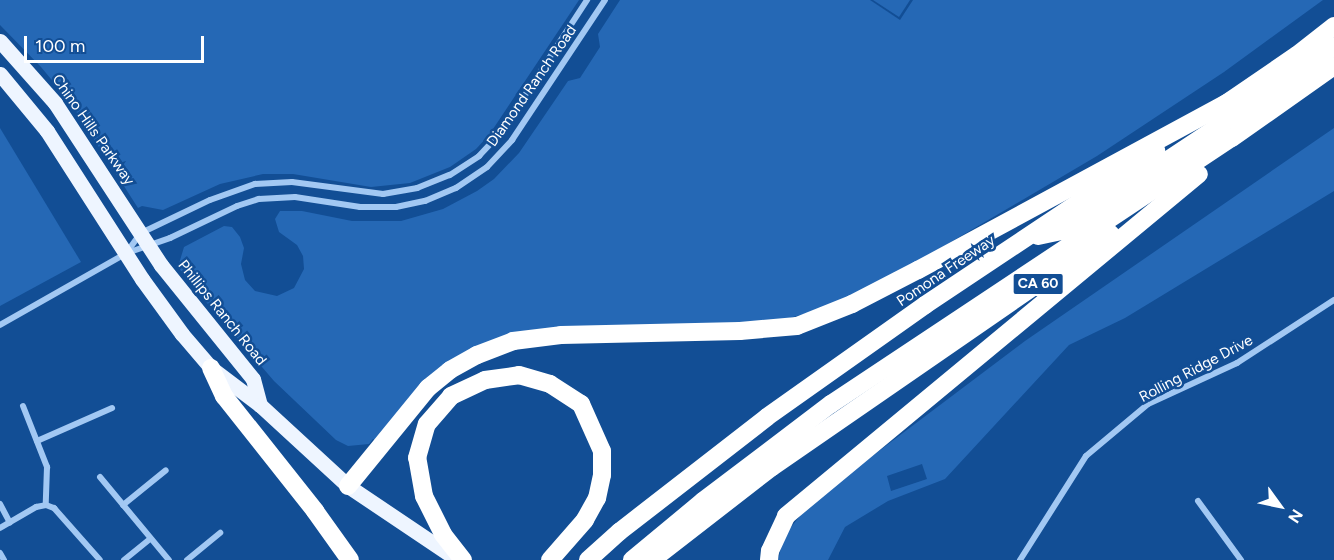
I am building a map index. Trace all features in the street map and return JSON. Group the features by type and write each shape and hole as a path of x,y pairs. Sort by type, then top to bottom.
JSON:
{"highway":[{"name":"Pomona Freeway","path":"588,560 767,417 925,305 1234,99 1334,26"},
{"path":"1028,238 1061,231 1299,73 1334,46"},
{"path":"632,560 703,501 831,404 1232,138 1334,66"},
{"name":"CA 60","path":"656,558 781,460 1334,81"},
{"path":"348,486 428,388 450,370 477,355 513,341 561,335 740,331 797,326 852,304 918,270 1234,99"},
{"path":"769,560 770,550 786,516 1199,174"},
{"path":"211,368 224,396 315,511 350,560"},
{"path":"463,560 442,534 424,496 417,458 427,424 451,396 486,380 519,375 550,384 581,404 602,450 602,476 597,498 585,520 550,560"}],"main road":[{"name":"Chino Hills Parkway","path":"0,41 56,103 145,239"},
{"path":"0,74 47,131 127,253"},
{"name":"Phillips Ranch Road","path":"145,239 187,300 253,379 260,405"},
{"name":"Phillips Ranch Road","path":"127,253 182,334 211,368 260,405 348,486 458,560"}],"street":[{"name":"Diamond Ranch Road","path":"127,253 145,239 210,200 255,184 292,182 352,192 383,194 417,188 442,180 471,161 495,139 588,0"},
{"name":"Diamond Ranch Road","path":"127,253 145,239 259,199 302,198 353,207 384,208 425,201 456,188 480,172 507,147 605,0"},
{"path":"0,325 127,253"},
{"name":"Rolling Ridge Drive","path":"1020,560 1086,456 1148,404 1237,363 1334,300"},
{"path":"22,406 47,466 45,506"},
{"path":"37,441 112,408"},
{"path":"123,505 166,470"},
{"path":"100,477 169,560"},
{"path":"1198,501 1241,560"},
{"path":"0,504 10,523"},
{"path":"0,528 36,507 54,508 100,560"},
{"path":"187,560 220,533"},
{"path":"124,560 150,539"},
{"path":"0,553 4,560"}],"shaded area":[{"path":"0,0 579,0 489,135 476,149 450,167 410,183 371,187 293,174 263,174 220,184 163,210 142,206 138,208 70,102 41,67 0,25"},
{"path":"620,0 870,0 900,20 913,0 1323,0 1224,72 1097,156 881,283 819,310 778,321 491,341 377,441 373,439 369,444 348,446 336,440 274,381 195,289 178,267 184,247 224,226 232,227 240,237 244,248 241,264 245,280 255,291 277,296 294,288 304,269 303,256 297,245 279,232 275,219 280,211 302,211 352,221 401,221 443,209 477,191 494,179 519,153 568,81 580,78 600,47 598,34"},
{"path":"873,0 910,0 899,17"},
{"path":"0,128 81,262 0,306"},
{"path":"1334,128 1334,191 1125,318 1069,345 945,479 888,501 845,527 828,560 778,560 784,536 804,511 871,457 1025,341","holes":["922,464 927,479 891,491 887,476"]}]}
